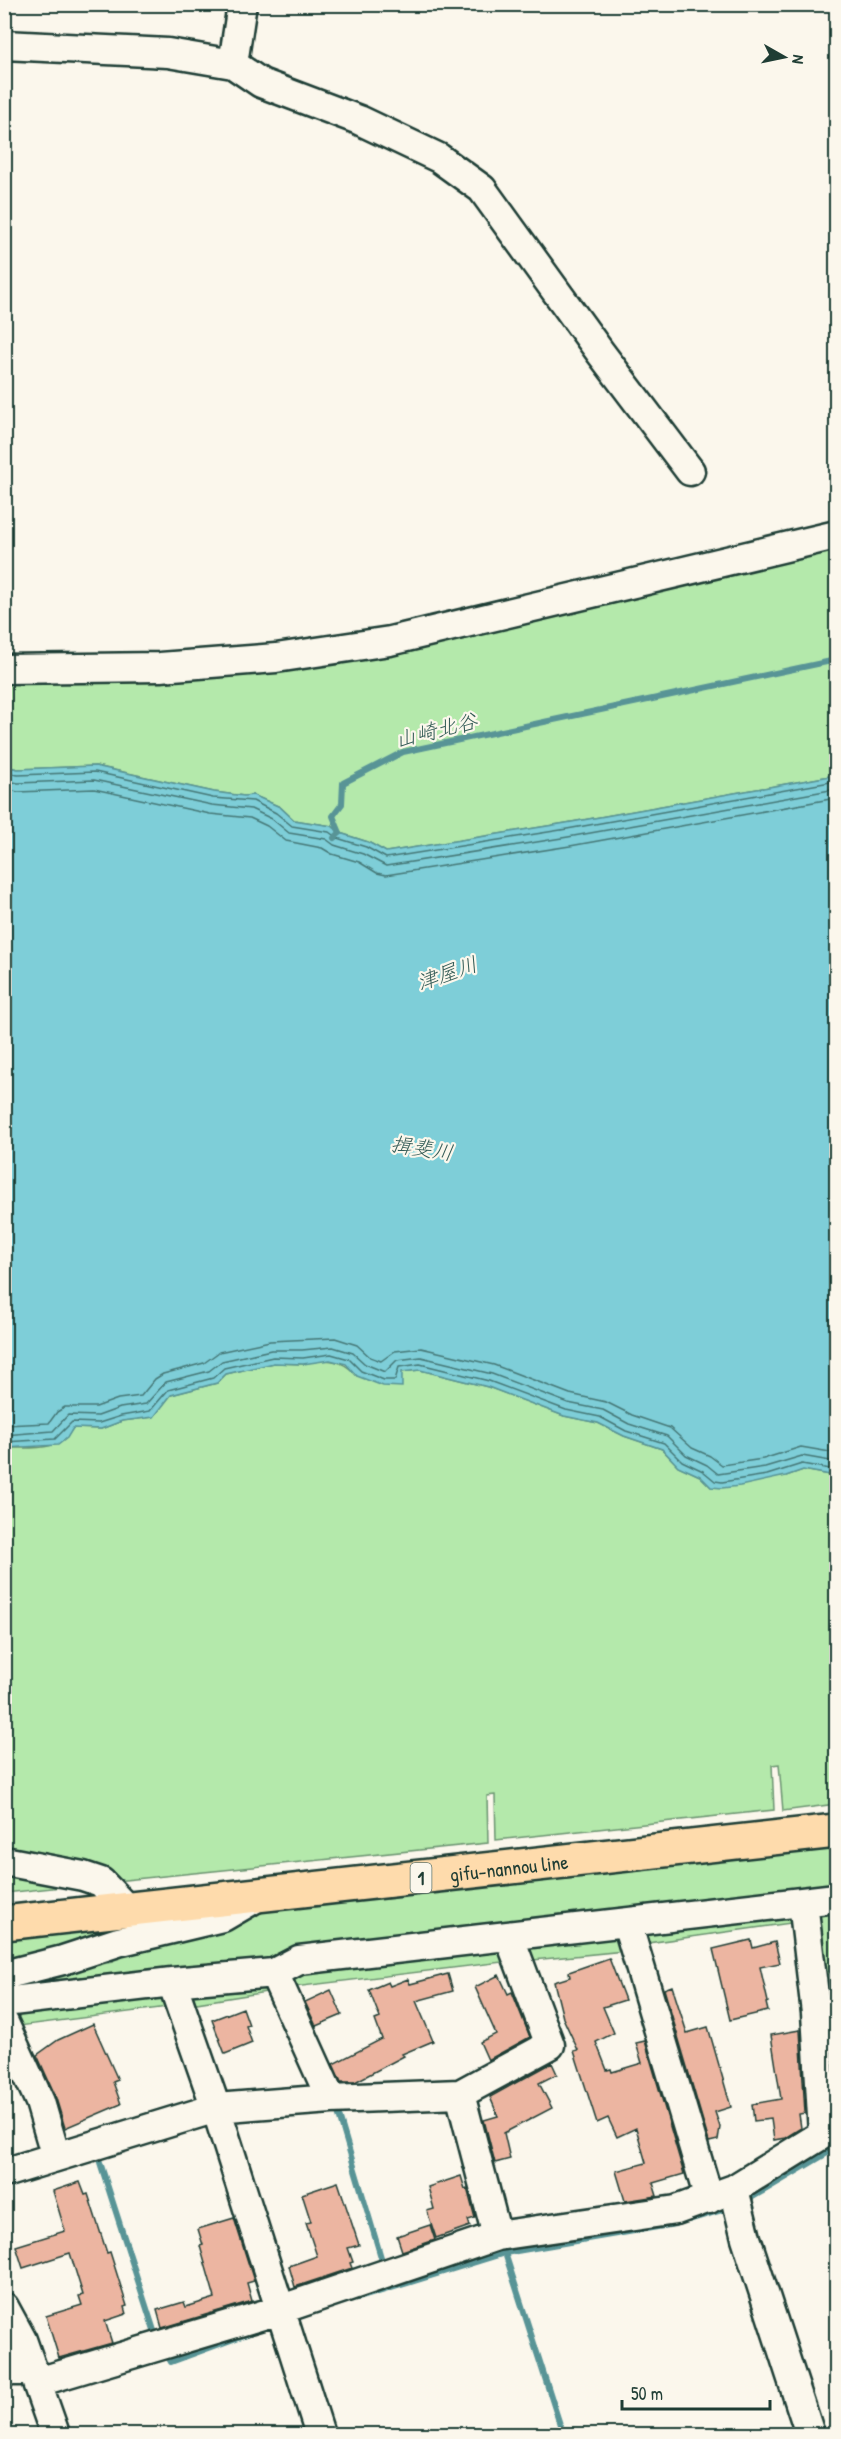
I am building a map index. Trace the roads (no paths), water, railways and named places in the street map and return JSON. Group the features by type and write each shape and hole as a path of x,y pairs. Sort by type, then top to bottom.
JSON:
{"main road":[{"name":"gifu-nannou line","path":"4,1923 837,1831"}],"street":[{"path":"233,64 242,4"},
{"path":"4,45 168,53 233,64 261,83 358,120 439,158 482,189 690,471"},
{"path":"4,669 160,667 276,658 390,642 837,535"},
{"path":"4,1861 83,1876 101,1882 128,1910"},
{"path":"4,1975 63,1960 118,1942 223,1917 260,1896"},
{"path":"4,2002 172,1982 274,1973 299,1960 837,1898"},
{"path":"4,2371 36,2377 279,2310 497,2236 676,2210 721,2194 830,2132 803,1902"},
{"path":"627,1923 721,2194 746,2238 810,2434"},
{"path":"4,2173 216,2108 331,2099 460,2094 550,2045 509,1936"},
{"path":"274,1973 331,2099"},
{"path":"172,1982 216,2108 320,2434"},
{"path":"4,2024 40,2102 56,2157"},
{"path":"460,2094 497,2236"},
{"path":"4,2307 22,2340 55,2434"}],"water":[{"path":"4,766 18,769 95,766 214,792 253,795 280,807 294,820 332,826 340,833 368,842 386,852 836,775 836,1476 803,1470 740,1486 711,1487 700,1476 678,1466 662,1449 624,1436 598,1423 564,1416 488,1387 420,1370 402,1372 402,1387 383,1386 357,1376 346,1364 330,1360 303,1364 274,1363 226,1374 217,1383 171,1395 154,1417 122,1421 101,1429 73,1428 67,1438 58,1445 5,1448"}],"waterway":[{"name":"山崎北谷","path":"334,838 340,833 333,816 342,804 343,783 403,752 836,660"},
{"path":"337,2109 383,2264"},
{"path":"746,2201 836,2148"},
{"path":"97,2153 157,2340"},
{"path":"688,2220 725,2209"},
{"path":"359,2298 505,2253 675,2224"},
{"path":"505,2253 563,2434"},
{"path":"167,2355 171,2362 250,2333"}],"water label":[{"name":"津屋川","path":"447,973"},
{"name":"揖斐川","path":"422,1148"}]}
